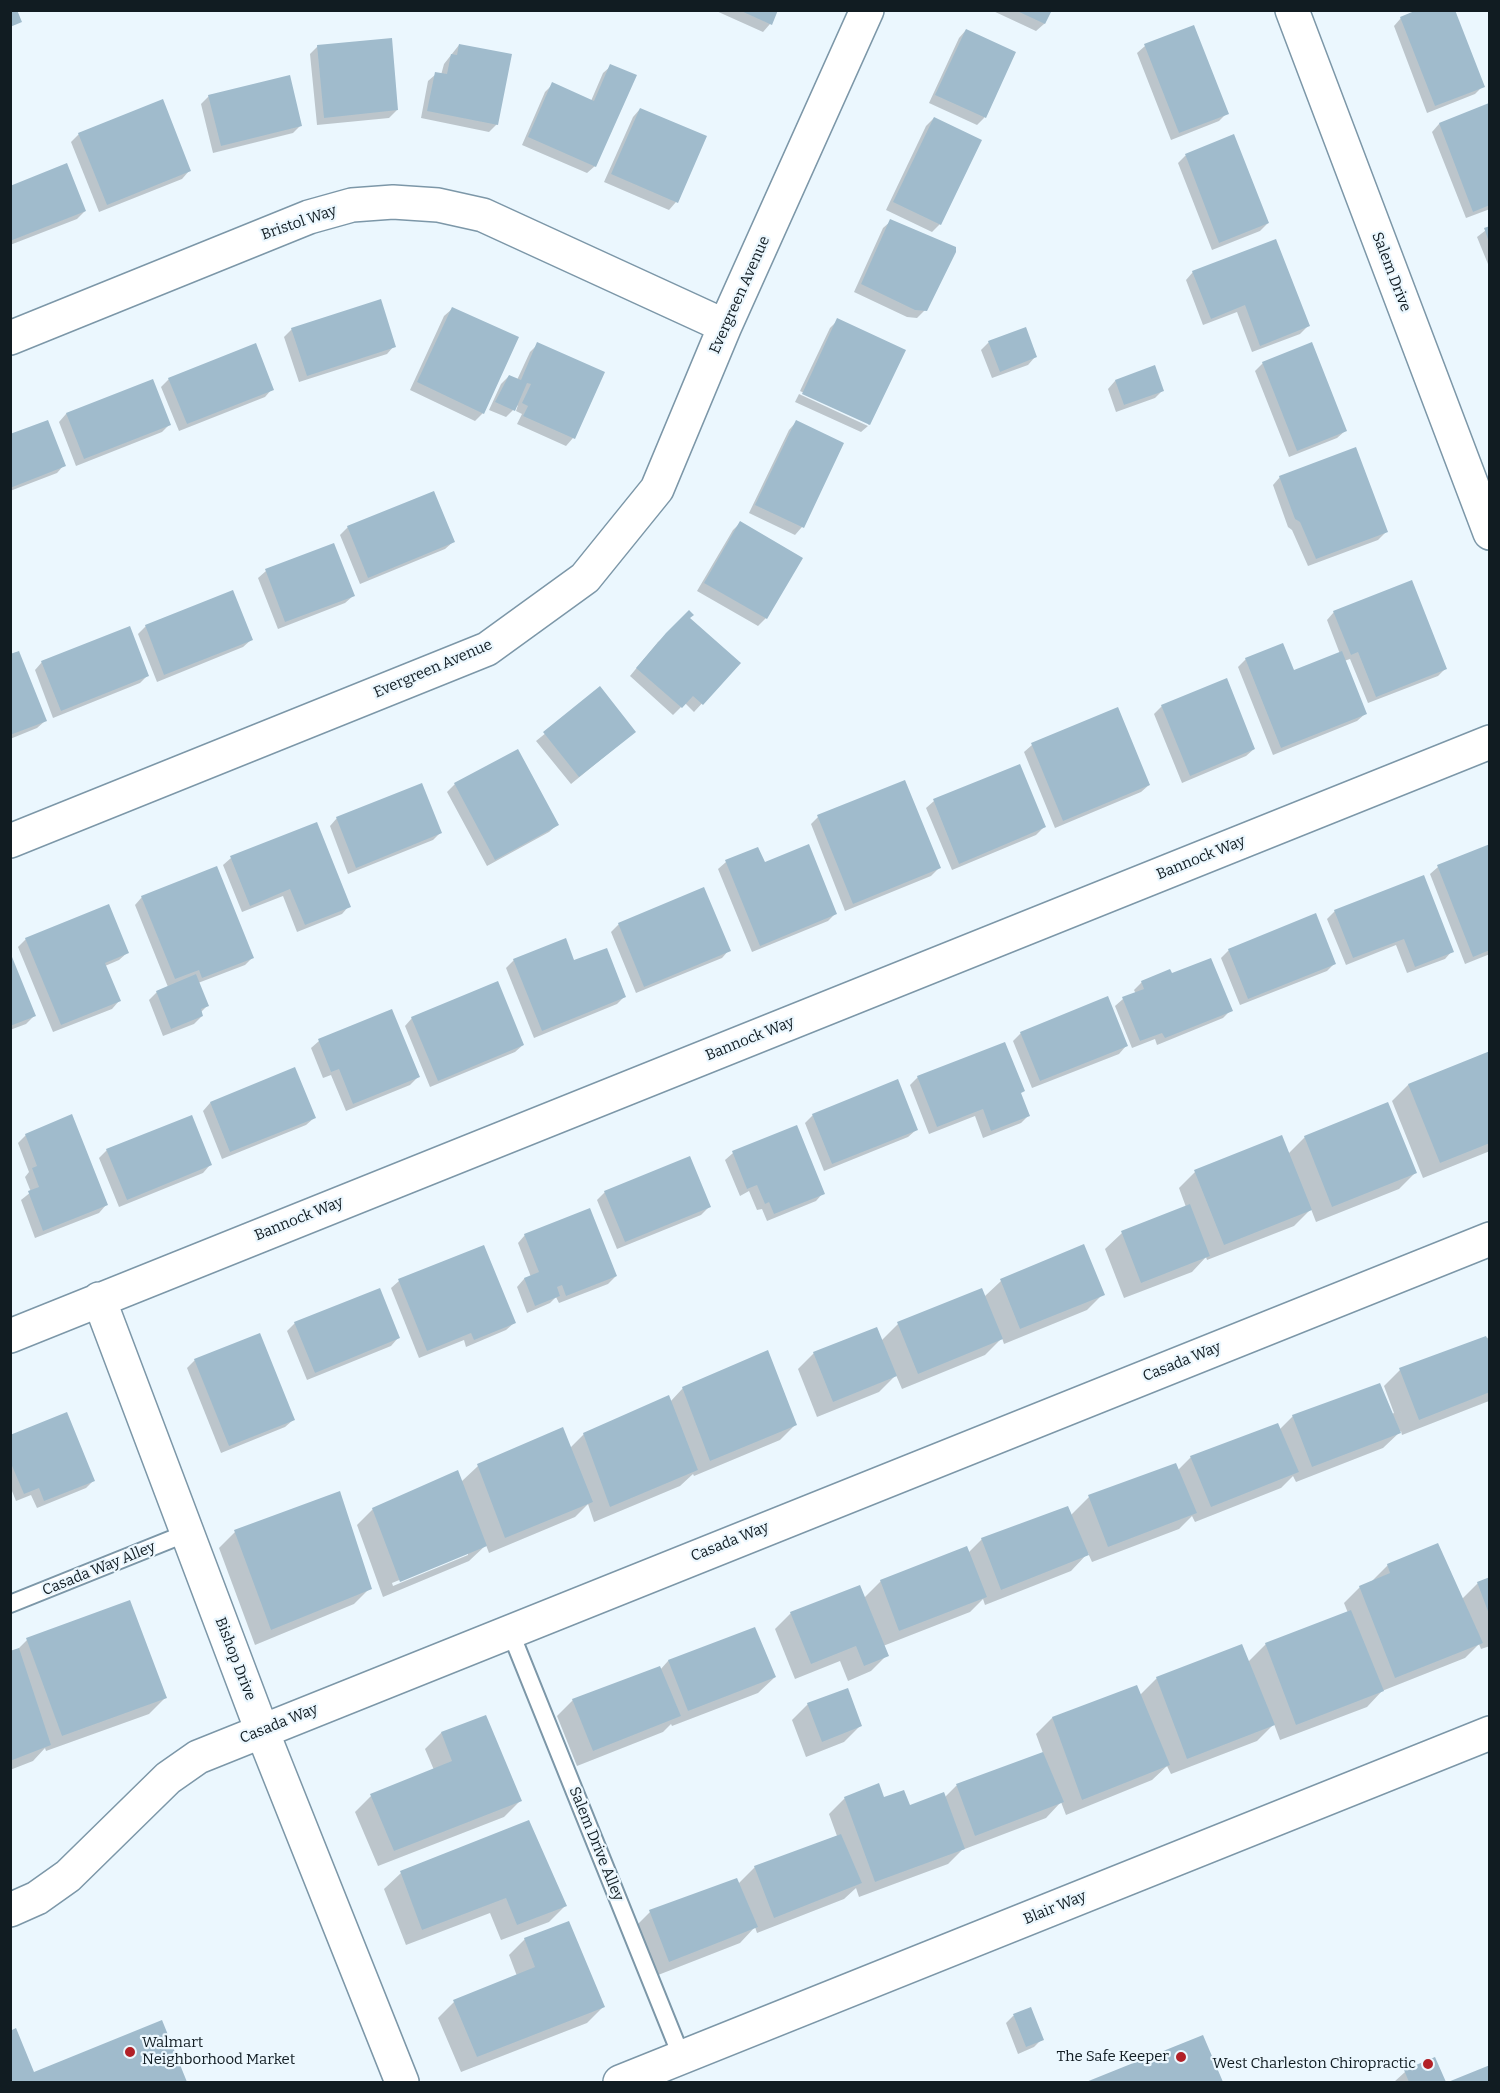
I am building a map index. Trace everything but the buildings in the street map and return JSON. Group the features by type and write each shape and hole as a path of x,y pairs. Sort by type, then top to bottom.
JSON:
{"street":[{"name":"Evergreen Avenue","path":"10,841 487,649 585,578 657,489 725,326 867,10"},
{"name":"Salem Drive","path":"1292,10 1490,534"},
{"name":"Bristol Way","path":"10,338 309,217 352,206 393,202 438,205 483,215 725,326"},
{"name":"Bannock Way","path":"10,1336 1490,742"},
{"name":"Casada Way","path":"10,1910 37,1898 68,1876 168,1778 198,1757 1490,1239"},
{"name":"Bishop Drive","path":"99,1299 262,1731 402,2082"},
{"name":"Blair Way","path":"620,2082 1490,1733"}],"lane":[{"name":"Casada Way Alley","path":"10,1604 188,1533"},
{"name":"Salem Drive Alley","path":"510,1631 682,2058"}],"place":[{"name":"Walmart Neighborhood Market","path":"130,2052"},
{"name":"The Safe Keeper","path":"1181,2057"},
{"name":"West Charleston Chiropractic","path":"1428,2064"}]}
